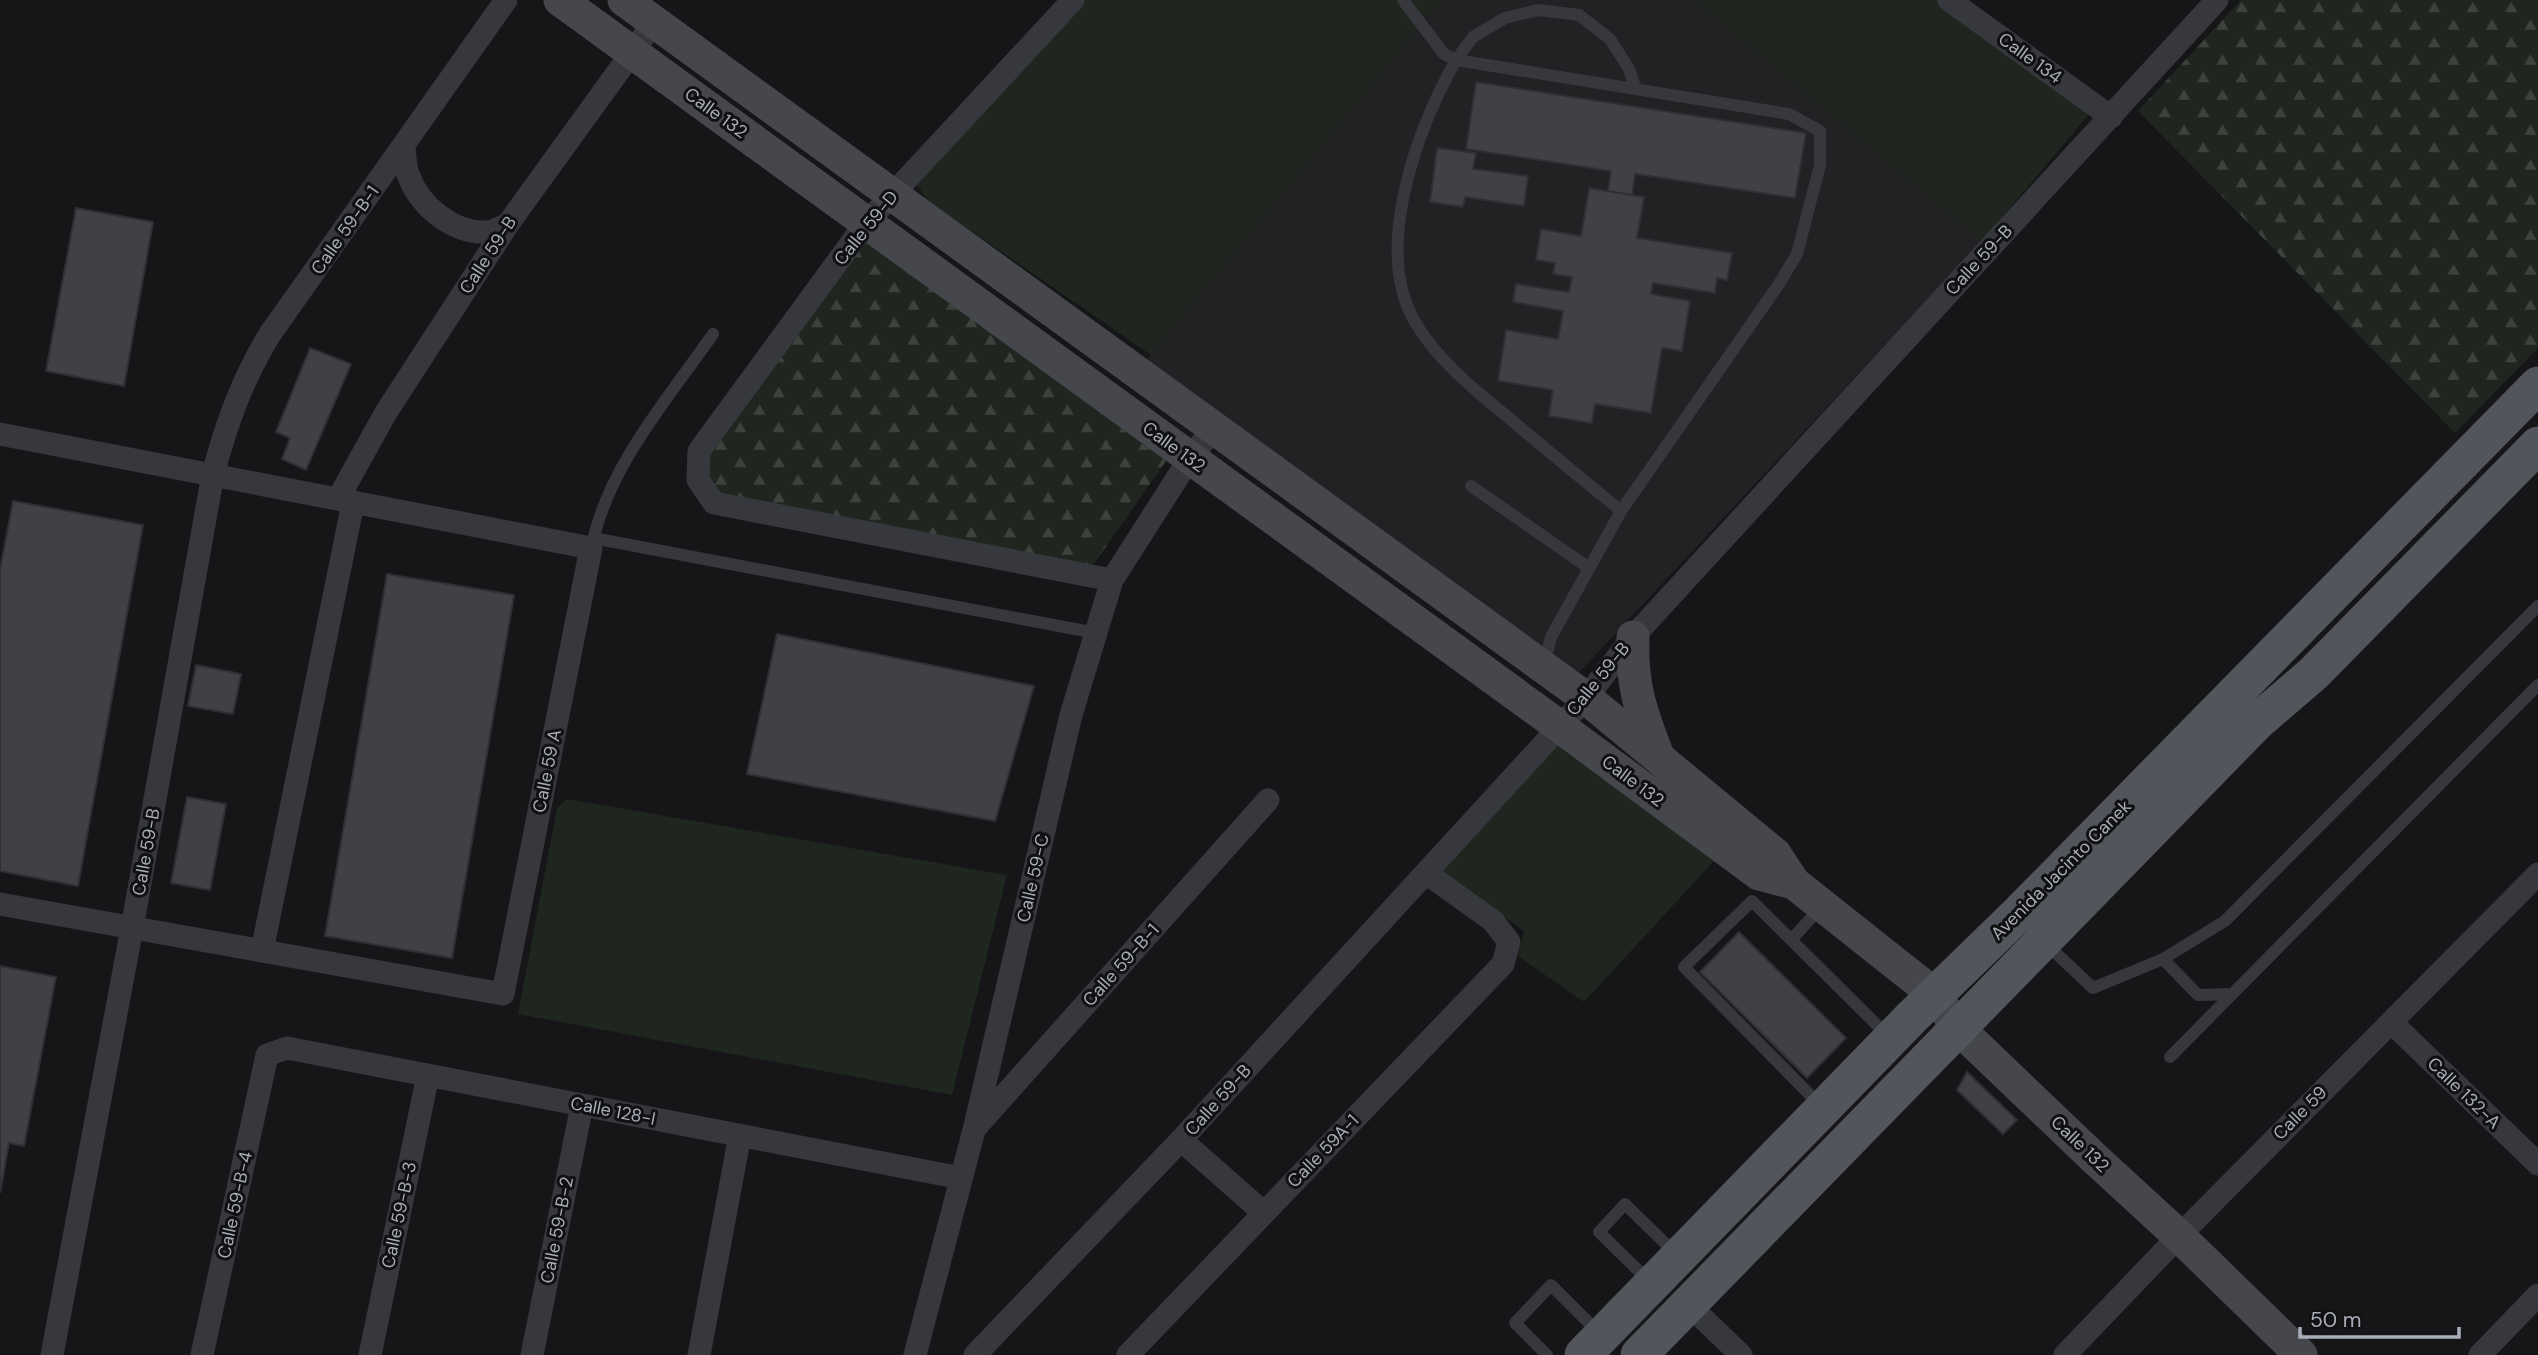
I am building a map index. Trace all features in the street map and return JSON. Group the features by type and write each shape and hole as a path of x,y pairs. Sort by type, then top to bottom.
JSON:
{"main road":[{"name":"Avenida Jacinto Canek","path":"1593,1345 1934,994 2017,916 2538,384"},
{"name":"Avenida Jacinto Canek","path":"1639,1355 2257,722 2314,673 2538,445"}],"street":[{"name":"Calle 59-B-1","path":"213,474 228,421 253,363 270,334 506,0"},
{"name":"Calle 132","path":"560,0 1759,874 1794,883"},
{"name":"Calle 132","path":"624,0 1586,698 1776,854 1794,883 1934,994 1959,1029 2301,1355"},
{"name":"Calle 59-D","path":"1073,0 866,223 699,451 698,480 714,503 1112,580"},
{"name":"Calle 134","path":"1949,0 2111,117"},
{"name":"Calle 59-B","path":"975,1355 1181,1140 1426,873 1586,698 1633,636 2217,0"},
{"name":"Calle 59-B","path":"262,951 346,501 385,414 508,224 654,22"},
{"path":"404,147 408,174 419,198 438,217 462,228 489,232 508,224"},
{"name":"Calle 59-C","path":"915,1355 974,1130 1071,715 1112,580 1190,458 1214,428"},
{"path":"0,434 346,501 592,543"},
{"name":"Calle 59-B","path":"52,1355 213,474"},
{"name":"Calle 59 A","path":"262,951 503,994 592,543"},
{"path":"1633,636 1632,667 1636,698 1659,758"},
{"name":"Calle 59-B-1","path":"974,1130 1268,800"},
{"name":"Calle 59A-1","path":"1128,1355 1503,964 1509,942 1493,921 1426,873"},
{"name":"Calle 59","path":"2065,1355 2179,1236 2538,874"},
{"path":"0,904 262,951"},
{"path":"2017,916 2044,942"},
{"name":"Calle 132-A","path":"2391,1022 2538,1164"},
{"name":"Calle 128-I","path":"267,1055 288,1048 961,1178"},
{"name":"Calle 59-B-4","path":"202,1355 267,1055"},
{"name":"Calle 59-B-3","path":"370,1355 428,1075"},
{"name":"Calle 59-B-2","path":"533,1355 582,1105"},
{"path":"699,1355 740,1135"},
{"path":"1797,1135 1827,1163"},
{"path":"1181,1140 1264,1213"},
{"path":"2480,1355 2538,1295"},
{"path":"1689,1305 1741,1355"}],"lane":[{"path":"1403,0 1444,54 1456,60 1789,114 1820,131 1819,165 1797,254 1621,511 1551,637 1544,667"},
{"path":"1621,511 1471,387 1429,341 1415,321 1402,292 1398,246 1399,212 1409,172 1427,123 1456,60 1473,37 1505,18 1538,10 1579,15 1610,39 1629,69 1635,87"},
{"path":"713,334 623,464 600,510 592,543 1096,633"},
{"path":"1471,486 1589,568"},
{"path":"2044,942 2093,988 2163,959 2225,921 2538,606"},
{"path":"2170,1057 2538,685"},
{"path":"1823,1108 1684,967 1752,901 1891,1038"},
{"path":"1792,939 1823,905"},
{"path":"2163,959 2198,995 2232,994"},
{"path":"1652,1284 1599,1232 1625,1204 1679,1256"},
{"path":"1547,1355 1515,1323 1551,1286 1593,1345"}],"shaded area":[{"path":"1441,0 1694,0 1982,241 1574,678 1139,369"}],"green space":[{"path":"1075,0 1441,0 1151,355 928,201 917,185 921,173"},
{"path":"1694,0 1949,0 2096,106 1982,241"},
{"path":"2241,0 2538,0 2538,348 2455,433 2138,111"},
{"path":"866,242 1166,461 1086,575 714,503 699,451"},
{"path":"1555,744 1715,860 1584,1002 1518,956 1524,931 1438,869"},
{"path":"567,799 1007,875 952,1095 518,1014 557,808"}],"building":[{"path":"1476,82 1806,133 1795,198 1635,174 1632,195 1608,191 1611,171 1466,149"},
{"path":"1437,148 1476,153 1473,169 1528,176 1524,206 1465,197 1463,207 1430,202"},
{"path":"1589,188 1644,197 1637,238 1732,253 1727,280 1717,278 1715,293 1653,283 1651,294 1690,301 1682,351 1662,348 1651,413 1595,404 1592,423 1549,416 1553,390 1498,381 1506,330 1558,339 1563,311 1513,302 1516,284 1569,292 1572,277 1553,274 1555,263 1536,260 1541,229 1581,236"},
{"path":"76,208 153,222 124,386 46,371"},
{"path":"310,348 351,364 306,470 282,459 290,438 276,432"},
{"path":"13,501 143,525 78,886 0,871 0,570"},
{"path":"387,574 514,595 452,958 325,936"},
{"path":"777,634 1034,686 995,821 747,774"},
{"path":"196,665 241,674 233,714 188,706"},
{"path":"187,797 226,804 210,890 171,883"},
{"path":"1739,932 1846,1038 1807,1078 1700,972"},
{"path":"0,966 56,977 24,1146 9,1143 0,1193"},
{"path":"1967,1072 2017,1120 2003,1134 1957,1090"}]}
